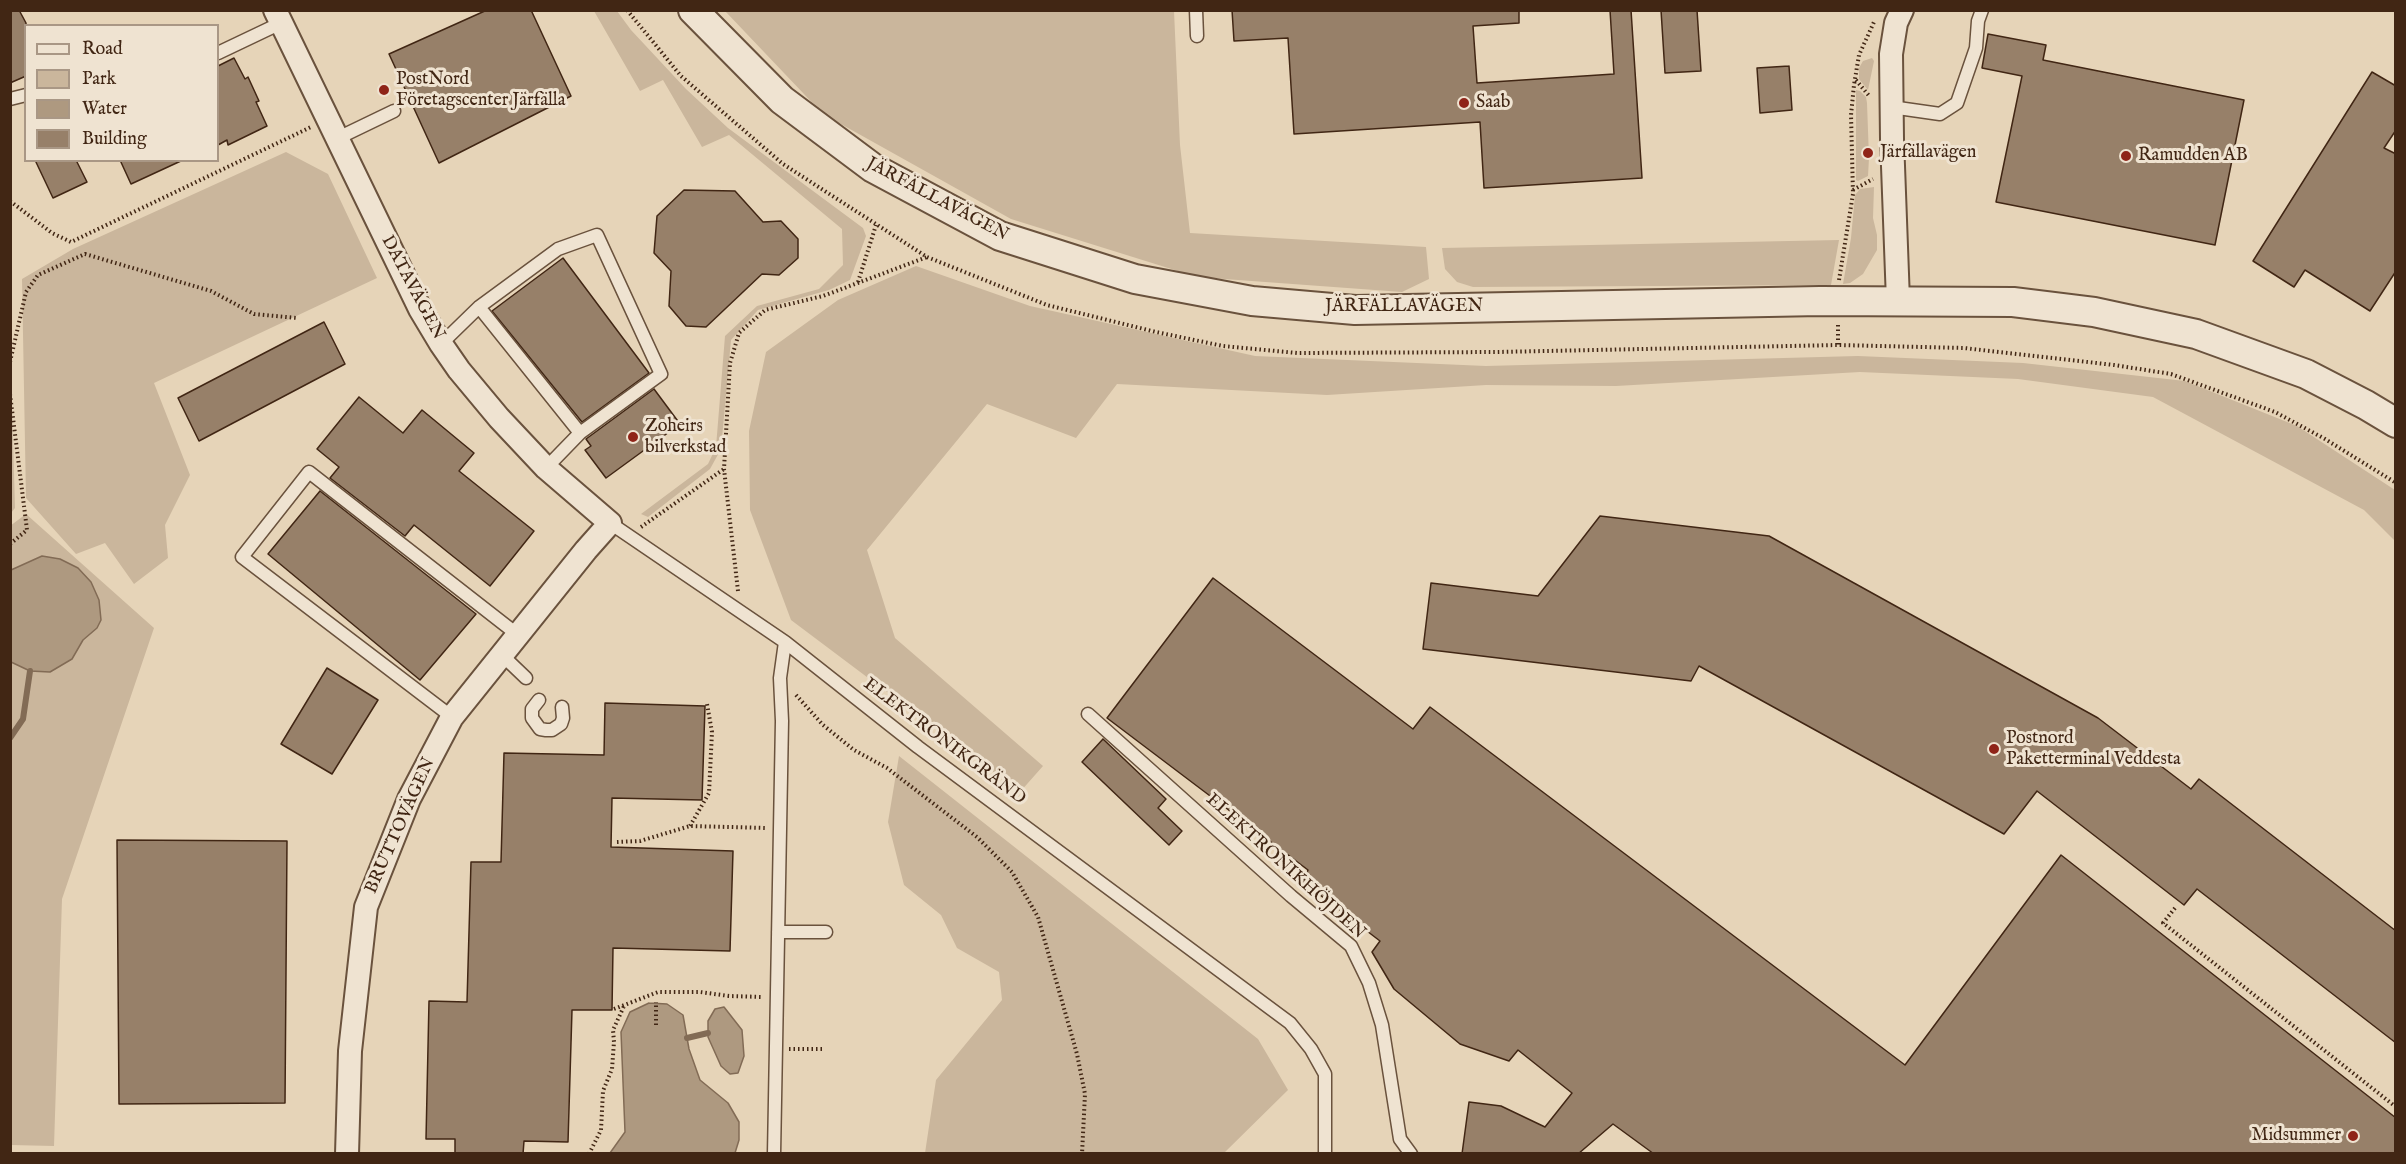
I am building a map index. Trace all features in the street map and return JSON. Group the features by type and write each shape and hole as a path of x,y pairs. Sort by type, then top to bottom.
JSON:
{"street":[{"name":"JÄRFÄLLAVÄGEN","path":"693,10 782,100 873,168 1000,236 1135,279 1252,301 1355,310 1898,301 2013,302 2094,312 2196,334 2306,374 2396,423"},
{"path":"1898,301 1881,103 1896,23 1902,10"},
{"name":"DATAVÄGEN","path":"278,17 420,309 441,344 459,370 499,418 546,468 610,523"},
{"name":"BRUTTOVÄGEN","path":"347,1154 350,1051 366,907 409,799 452,717 610,523"}],"lane":[{"path":"1196,10 1197,36"},
{"path":"1881,103 1940,114 1957,103 1976,48 1978,21 1982,10"},
{"path":"219,52 278,17"},
{"path":"333,129 394,111"},
{"path":"441,344 479,307 558,249 597,235 661,374 580,433 546,468"},
{"path":"479,307 580,433"},
{"path":"452,717 242,556 309,472 518,635"},
{"name":"ELEKTRONIKGRÄND","path":"610,523 630,534 785,642 918,747 1290,1023 1311,1049 1324,1074 1325,1154"},
{"path":"774,1154 782,722 780,678 785,642"},
{"path":"503,656 526,678"},
{"path":"536,705 534,723 546,730 552,730 561,724 564,718 562,707"},
{"name":"ELEKTRONIKHÖJDEN","path":"1088,714 1291,896 1351,946 1369,983 1382,1025 1400,1139 1411,1154"},
{"path":"778,932 826,932"}],"path":[{"path":"1839,284 1853,190 1851,115 1855,79 1859,55 1876,17"},
{"path":"1855,79 1881,103"},
{"path":"10,201 52,233 70,242 333,129"},
{"path":"1853,190 1873,180 1873,168"},
{"path":"857,283 876,225"},
{"path":"10,362 26,292 38,275 85,254 211,291 254,314 297,318"},
{"path":"733,606 739,589 724,469 730,363 740,333 765,310 824,296 927,257"},
{"path":"1838,319 1838,345"},
{"path":"10,394 27,530 10,544"},
{"path":"630,534 724,469"},
{"path":"780,678 823,725 855,750 888,768 977,837 1012,872 1038,916 1077,1054 1084,1094 1082,1154"},
{"path":"690,826 709,793 712,732 707,704"},
{"path":"617,842 640,841 690,826 780,829"},
{"path":"2175,908 2163,923 2396,1107"},
{"path":"615,1009 658,992 777,997"},
{"path":"656,1002 656,1024"},
{"path":"589,1154 601,1130 603,1091 612,1070 613,1030 624,1005"},
{"path":"776,1049 823,1049"}],"green space":[{"path":"594,11 617,11 631,30 686,89 728,128 863,228 866,236 850,280 829,290 758,310 731,340 721,449 710,469 648,517 641,514 708,464 716,447 725,336 757,306 819,289 843,265 842,229 729,135 702,147 663,80 640,91"},
{"path":"725,11 1174,11 1180,145 1190,233 1426,247 1429,279 1402,292 1197,277 1011,219 823,114"},
{"path":"1872,58 1874,61 1868,90 1859,79 1859,68 1863,61"},
{"path":"1856,90 1866,97 1869,158 1868,176 1858,181 1856,180"},
{"path":"286,152 328,174 377,278 154,383 190,475 165,525 168,558 134,584 105,543 76,554 26,498 22,279 73,249"},
{"path":"1874,187 1873,218 1877,235 1877,250 1863,274 1850,283 1843,284 1855,195 1860,189"},
{"path":"1839,240 1831,285 1473,287 1457,282 1445,269 1442,248"},
{"path":"916,266 1030,306 1255,356 1486,366 1858,356 2023,363 2185,381 2297,426 2395,490 2395,541 2364,510 2153,397 2018,379 1860,372 1616,386 1486,385 1327,395 1117,384 1076,438 987,404 867,550 895,638 1043,766 1020,792 791,620 750,510 749,431 766,352 838,300"},
{"path":"11,371 15,508 10,513"},
{"path":"26,514 154,628 62,899 54,1146 11,1145 10,526"},
{"path":"899,756 1258,1039 1288,1090 1224,1153 925,1153 936,1080 1002,1000 999,972 957,948 941,915 904,885 888,822"}],"water":[{"path":"42,556 60,559 78,568 91,582 99,600 101,620 97,628 83,640 72,659 50,672 30,671 11,662 11,570"},
{"path":"649,1003 667,1004 683,1015 689,1049 700,1080 728,1103 739,1122 739,1140 735,1153 610,1153 625,1132 621,1032 630,1012"},
{"path":"724,1007 742,1030 744,1056 738,1073 730,1074 721,1066 708,1037 708,1021 715,1009"}],"building":[{"path":"10,10 19,10 26,23 24,24 24,77 10,83"},
{"path":"487,10 531,10 571,96 439,163 389,54"},
{"name":"Saab","path":"1232,10 1519,10 1519,23 1473,26 1477,83 1614,74 1610,10 1631,10 1642,178 1484,188 1480,122 1294,134 1288,38 1234,41"},
{"path":"1661,10 1697,10 1701,71 1665,73"},
{"path":"1988,34 2046,45 2043,60 2244,100 2215,245 1996,202 2022,76 1982,68"},
{"path":"234,58 245,79 248,77 267,126 228,145 227,140 219,144 219,66"},
{"path":"1789,66 1792,110 1760,113 1757,68"},
{"path":"2372,72 2396,86 2396,130 2384,148 2396,154 2396,271 2370,311 2305,270 2294,287 2253,261"},
{"path":"36,162 77,162 87,182 53,198"},
{"path":"121,162 179,162 131,184"},
{"path":"684,190 735,191 763,222 781,221 798,239 798,258 779,275 762,274 706,327 686,326 669,306 671,271 654,253 657,216"},
{"path":"563,258 649,373 582,422 492,311"},
{"path":"324,322 345,364 199,441 178,398"},
{"name":"Zoheirs bilverkstad","path":"654,389 680,424 606,478 585,450 591,446 586,439"},
{"path":"359,397 403,433 422,410 474,453 459,471 534,531 490,586 414,525 405,536 330,478 339,467 317,449"},
{"path":"320,491 476,614 420,680 268,554"},
{"name":"Postnord Paketterminal Veddesta","path":"1600,516 1769,536 2098,718 2191,789 2199,779 2396,931 2396,1043 2197,889 2184,905 2037,791 2004,834 1699,666 1691,681 1423,649 1431,583 1538,596"},
{"path":"1213,578 1413,729 1430,707 1905,1065 2061,855 2396,1118 2396,1154 1654,1154 1613,1124 1578,1154 1462,1154 1469,1102 1501,1106 1545,1127 1572,1093 1518,1050 1509,1061 1460,1044 1394,989 1372,952 1380,941 1303,882 1308,870 1107,718"},
{"path":"327,668 378,700 332,774 281,744"},
{"path":"605,703 705,706 702,800 612,798 611,847 733,851 730,951 613,948 612,1010 572,1010 568,1142 524,1141 523,1154 455,1154 455,1139 426,1139 429,1001 467,1002 471,862 501,862 504,753 604,755"},
{"path":"1103,739 1166,799 1158,808 1182,831 1169,845 1082,762"},
{"path":"117,840 287,841 285,1103 119,1104"}],"waterway":[{"path":"10,738 23,719 30,671"},
{"path":"687,1038 708,1033"}],"place":[{"name":"PostNord Företagscenter Järfälla","path":"384,90"},
{"name":"Saab","path":"1464,103"},
{"name":"Järfällavägen","path":"1868,153"},
{"name":"Ramudden AB","path":"2126,156"},
{"name":"Zoheirs bilverkstad","path":"633,437"},
{"name":"Postnord Paketterminal Veddesta","path":"1994,749"},
{"name":"Midsummer","path":"2353,1136"}]}
